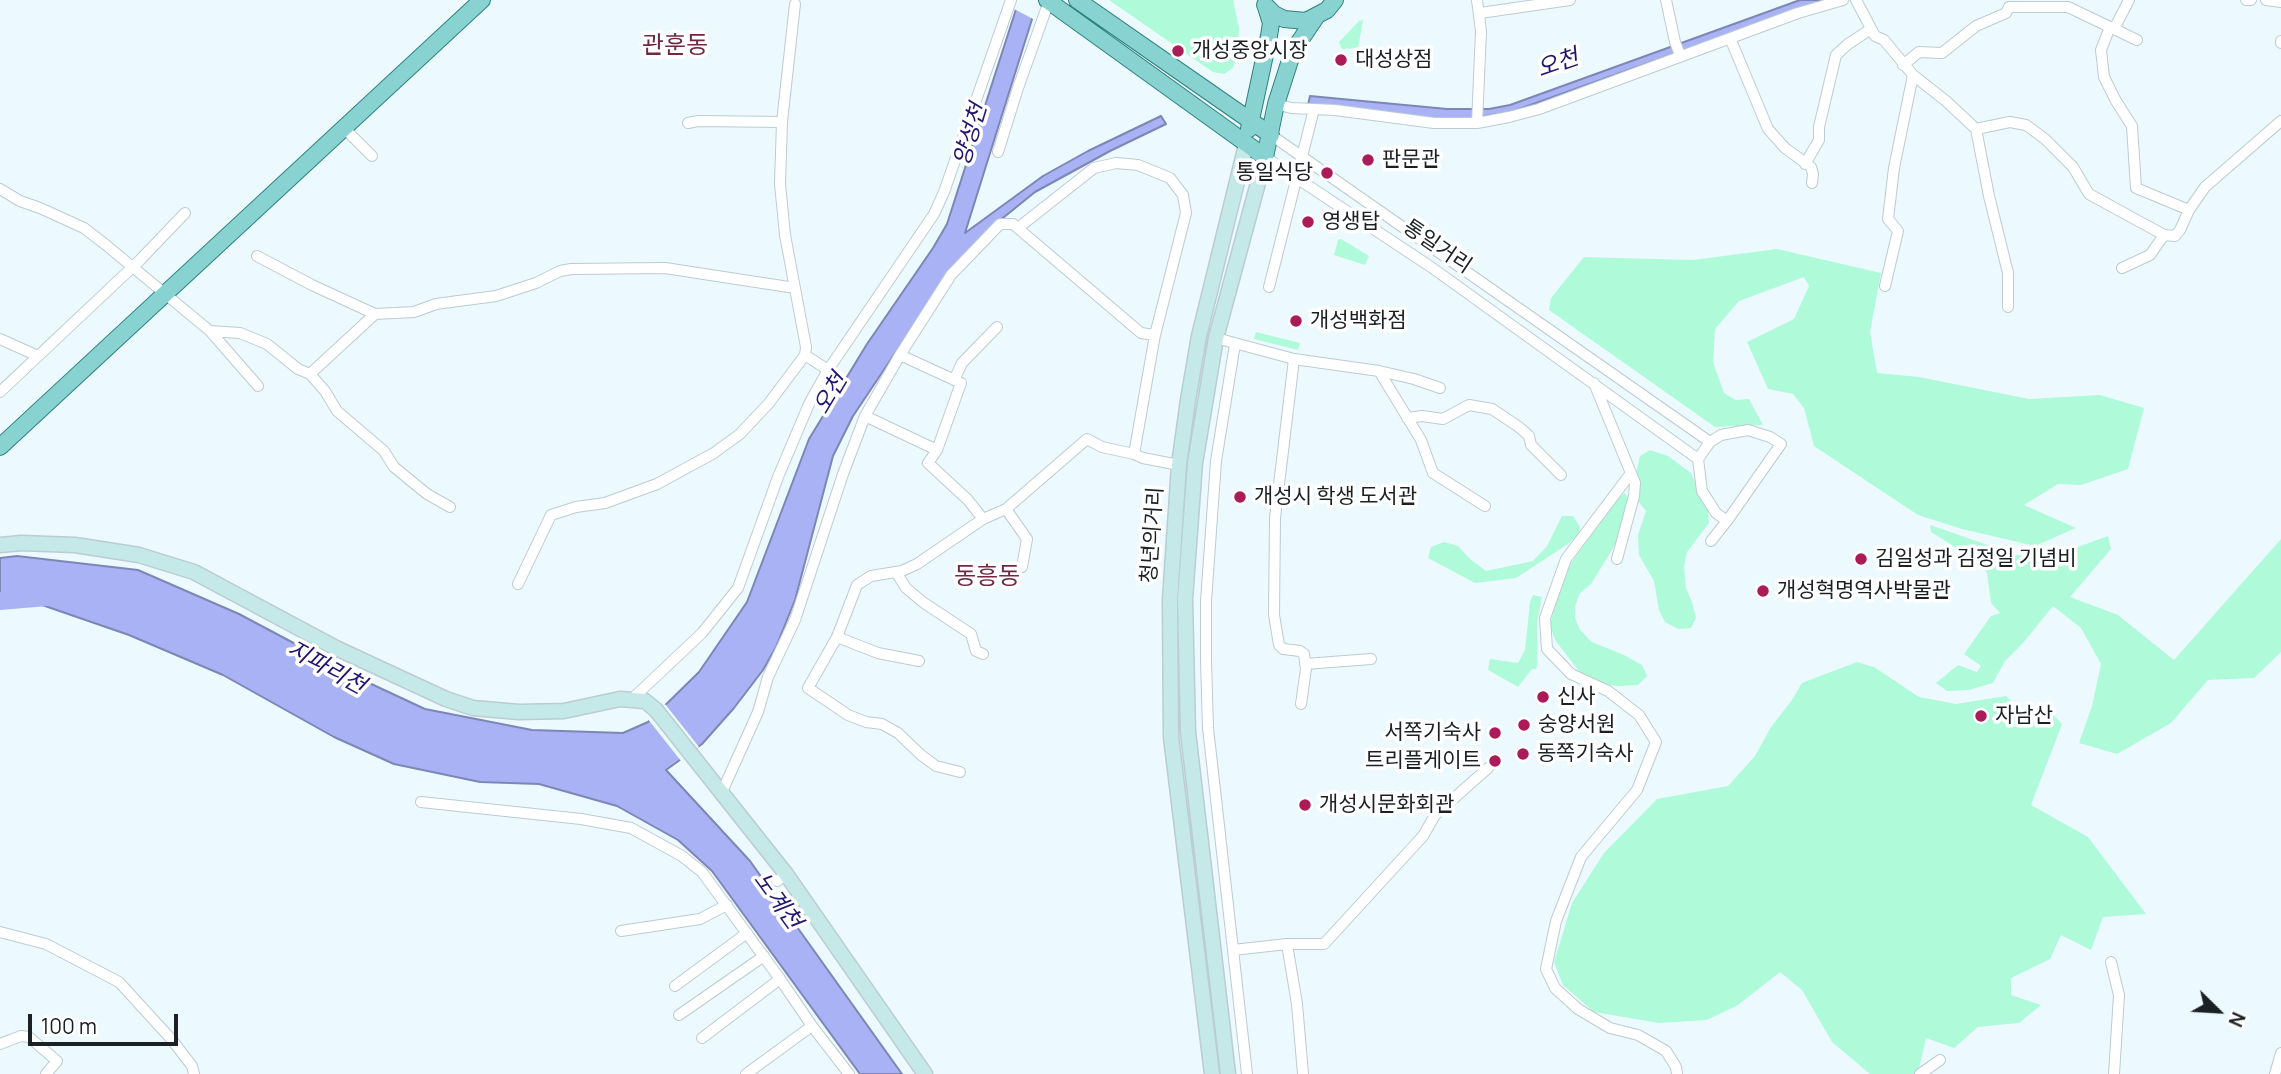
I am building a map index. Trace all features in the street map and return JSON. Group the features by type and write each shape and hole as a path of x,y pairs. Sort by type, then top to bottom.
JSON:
{"main road":[{"path":"0,447 482,0"},
{"name":"통일거리","path":"1077,0 1271,135"},
{"name":"청년의거리","path":"1228,1074 1188,732 1185,599 1195,463 1216,338 1271,135 1276,104 1293,51 1316,17 1328,10 1335,0"},
{"name":"통일거리","path":"1048,1 1265,158"},
{"path":"1264,4 1284,19 1295,21 1316,17"},
{"name":"청년의거리","path":"1212,1074 1171,737 1170,600 1180,465 1199,336 1246,145 1269,36 1271,23 1264,4"},
{"path":"0,545 75,545 139,555 194,572 336,648 446,699 473,708 519,712 564,711 620,699 646,701 656,710 721,794 925,1074"}],"street":[{"path":"631,700 702,633 732,597 809,404 828,370 934,215 1011,0"},
{"path":"1477,0 1481,31 1477,121"},
{"path":"1480,13 1570,0"},
{"path":"1666,0 1680,54"},
{"path":"1276,104 1434,123 1510,117 1539,109 1680,54 1843,0"},
{"path":"1856,0 1875,36 1884,40 1913,75 1946,100 1976,129 2008,273 2008,307"},
{"path":"2129,0 2101,50 2104,77 2132,126 2136,188 2189,210"},
{"path":"2266,0 2281,2"},
{"path":"998,152 1048,1"},
{"path":"518,584 551,514 606,503 657,484 714,453 747,427 805,355 806,347 785,235 780,184 782,122 795,4"},
{"path":"1903,65 1919,52 1942,53 1976,26 2006,13 2009,7 2068,7 2137,40"},
{"path":"1805,164 1819,139 1819,127 1836,55 1871,29"},
{"path":"1730,37 1768,129 1785,148 1811,167 1812,183"},
{"path":"1885,286 1898,231 1888,219 1894,168 1913,75"},
{"path":"1269,286 1314,110"},
{"path":"1976,129 2010,122 2026,125 2045,139 2073,167 2089,194 2164,235 2175,236 2205,187 2281,121"},
{"path":"688,123 782,122"},
{"path":"344,128 372,156"},
{"name":"통일거리","path":"1271,135 1710,442"},
{"name":"통일거리","path":"1265,158 1431,267 1698,459"},
{"path":"1018,228 1094,168 1116,163 1138,165 1170,178 1183,195 1186,213 1156,335 1134,454"},
{"path":"0,189 20,201 84,229 132,265 164,295 179,303 210,331 258,386"},
{"path":"0,392 140,260 185,213"},
{"path":"721,794 758,712 768,677 795,620 865,416 951,275 1000,224 1013,224 1141,333 1156,335"},
{"path":"2122,268 2150,255 2164,235"},
{"path":"257,256 375,314 414,312 436,304 496,296 571,269 665,268 795,288"},
{"path":"310,374 375,314"},
{"path":"954,380 962,363 997,327"},
{"path":"210,331 240,333 267,344 298,369 310,374 337,411 384,452 394,467 427,495 450,507"},
{"path":"1216,338 1294,359 1379,371 1440,388"},
{"path":"0,340 38,356"},
{"path":"1236,344 1216,461 1206,601 1209,728 1247,1074"},
{"path":"805,355 828,370"},
{"path":"900,355 961,383 936,450 928,463 968,500 983,519"},
{"path":"1294,359 1275,518 1274,615 1279,645 1283,649 1304,654 1301,704"},
{"path":"1379,371 1421,440 1433,473 1485,506"},
{"path":"1594,382 1635,483 1634,496 1616,559"},
{"path":"1407,418 1422,416 1443,419 1469,405 1492,409 1530,436 1531,445 1561,475"},
{"path":"865,416 936,450"},
{"path":"1711,541 1727,521 1781,444 1770,437 1748,430 1721,435 1710,442 1698,459 1702,491 1709,504 1727,521"},
{"path":"960,772 936,766 920,755 898,733 882,724 866,722 848,715 808,688 837,637 857,585 871,576 896,572 917,564 983,519 1006,509 1087,439 1102,447 1180,465"},
{"path":"1631,473 1566,559 1545,618 1547,649 1571,674 1608,691 1639,715 1656,742 1636,790 1581,857 1556,922 1546,969 1555,988 1578,1009 1610,1028 1638,1035 1666,1051 1676,1067 1677,1074"},
{"path":"1006,509 1027,539 1023,567"},
{"path":"896,572 915,596 971,634 976,650 983,654"},
{"path":"837,637 878,653 919,661"},
{"path":"1305,664 1371,659"},
{"path":"1233,950 1287,944 1324,944 1423,836 1435,815 1488,768"},
{"path":"421,802 581,819 631,828 682,856 702,872 732,908 811,1026 849,1074"},
{"path":"621,930 700,919 732,908"},
{"path":"0,932 46,944 119,982 172,1040 192,1066 194,1074"},
{"path":"675,986 747,933"},
{"path":"1287,944 1297,1004 1303,1074"},
{"path":"679,1015 764,956"},
{"path":"2111,962 2119,995 2114,1074"},
{"path":"702,1038 780,979"},
{"path":"753,1072 811,1026"},
{"path":"0,1044 21,1036 29,1037 57,1060 46,1074"},
{"path":"2275,1074 2281,1053"},
{"path":"1920,1074 1940,1060"}],"green space":[{"path":"1109,0 1233,0 1239,28 1233,68 1224,74 1213,72"},
{"path":"1363,20 1358,48 1342,49 1339,42"},
{"path":"1341,239 1369,256 1365,265 1334,255 1338,240"},
{"path":"1777,249 1881,273 1870,332 1877,373 1919,377 2029,399 2100,395 2144,408 2128,469 2081,485 2058,484 2024,505 2076,528 2035,546 1962,529 1918,515 1814,446 1804,408 1793,394 1768,389 1747,342 1794,319 1809,286 1804,277 1739,301 1715,329 1713,362 1724,393 1736,400 1749,399 1763,425 1715,427 1549,310 1551,298 1584,257 1693,260"},
{"path":"1256,332 1300,343 1298,350 1254,339"},
{"path":"1650,450 1668,456 1691,473 1708,511 1709,523 1687,552 1684,567 1686,588 1696,618 1691,628 1678,629 1665,622 1659,610 1654,581 1639,555 1638,535 1646,511 1638,501 1637,469 1640,456"},
{"path":"1625,493 1629,500 1617,542 1591,584 1580,593 1575,606 1575,618 1580,630 1592,642 1642,665 1647,676 1638,685 1618,686 1602,684 1582,675 1555,640 1550,625 1571,563 1618,498"},
{"path":"1562,516 1573,516 1580,527 1578,535 1516,578 1475,583 1428,558 1431,547 1444,542 1458,546 1486,571 1533,561 1547,546"},
{"path":"1930,525 2017,555 2045,559 2108,536 2111,549 2070,597 2118,615 2174,660 2281,539 2281,652 2254,678 2208,680 2171,723 2117,754 2079,743 2092,706 2101,664 2081,628 2053,606 2005,661 1993,683 1969,690 1947,691 1936,683 1958,665 1977,672 1981,666 1964,654 1991,616 2000,613 1991,603 1987,573 1974,559 1931,532"},
{"path":"1533,595 1542,597 1537,622 1537,666 1518,687 1488,670 1490,659 1518,663 1525,650"},
{"path":"1857,662 1874,667 1919,697 1956,704 2006,696 2026,715 2044,705 2062,724 2031,805 2088,837 2146,914 2103,917 2091,950 2061,935 2050,959 2011,978 2011,995 2041,1005 2019,1023 1978,1027 1954,1048 1926,1038 1919,1069 1922,1074 1870,1074 1832,1042 1802,990 1780,972 1738,1005 1707,1020 1659,1023 1594,1012 1563,985 1554,962 1572,903 1604,853 1657,799 1728,786 1755,756 1771,727 1802,683"}],"water":[{"name":"노계천","path":"1019,0 1038,0 965,233 1043,176 1088,151 1161,116 1166,124 1035,192 993,226 952,268 853,416 833,456 795,600 776,647 763,670 702,744 666,770 750,861 902,1074 860,1074 712,871 678,840 617,806 539,784 480,782 394,764 334,737 223,675 129,635 16,596 0,601 0,558 17,556 138,570 239,614 367,682 425,709 532,730 623,733 648,722 699,672 747,602 809,439 867,344 947,224"},
{"path":"1800,0 1824,0 1511,112 1472,118 1434,119 1308,105 1310,96 1447,109 1489,109 1510,105"}],"pier":[{"path":"1017,0 1040,0 1035,20 1014,9"},
{"path":"665,704 699,747 681,761 647,718"}],"waterway":[{"name":"지파리천","path":"0,601 47,597"}],"place":[{"name":"개성중앙시장","path":"1178,51"},
{"name":"대성상점","path":"1341,60"},
{"name":"판문관","path":"1368,160"},
{"name":"통일식당","path":"1327,173"},
{"name":"영생탑","path":"1308,222"},
{"name":"개성백화점","path":"1296,321"},
{"name":"개성시 학생 도서관","path":"1240,497"},
{"name":"김일성과 김정일 기념비","path":"1861,559"},
{"name":"개성혁명역사박물관","path":"1763,591"},
{"name":"신사","path":"1543,697"},
{"name":"자남산","path":"1981,716"},
{"name":"숭양서원","path":"1524,725"},
{"name":"서쪽기숙사","path":"1495,733"},
{"name":"동쪽기숙사","path":"1523,754"},
{"name":"트리플게이트","path":"1495,761"},
{"name":"개성시문화회관","path":"1305,805"}],"district":[{"name":"관훈동","path":"675,46"},
{"name":"동흥동","path":"987,577"}],"water label":[{"name":"오천","path":"1558,64"},
{"name":"양성천","path":"971,135"},
{"name":"오천","path":"831,394"}]}
